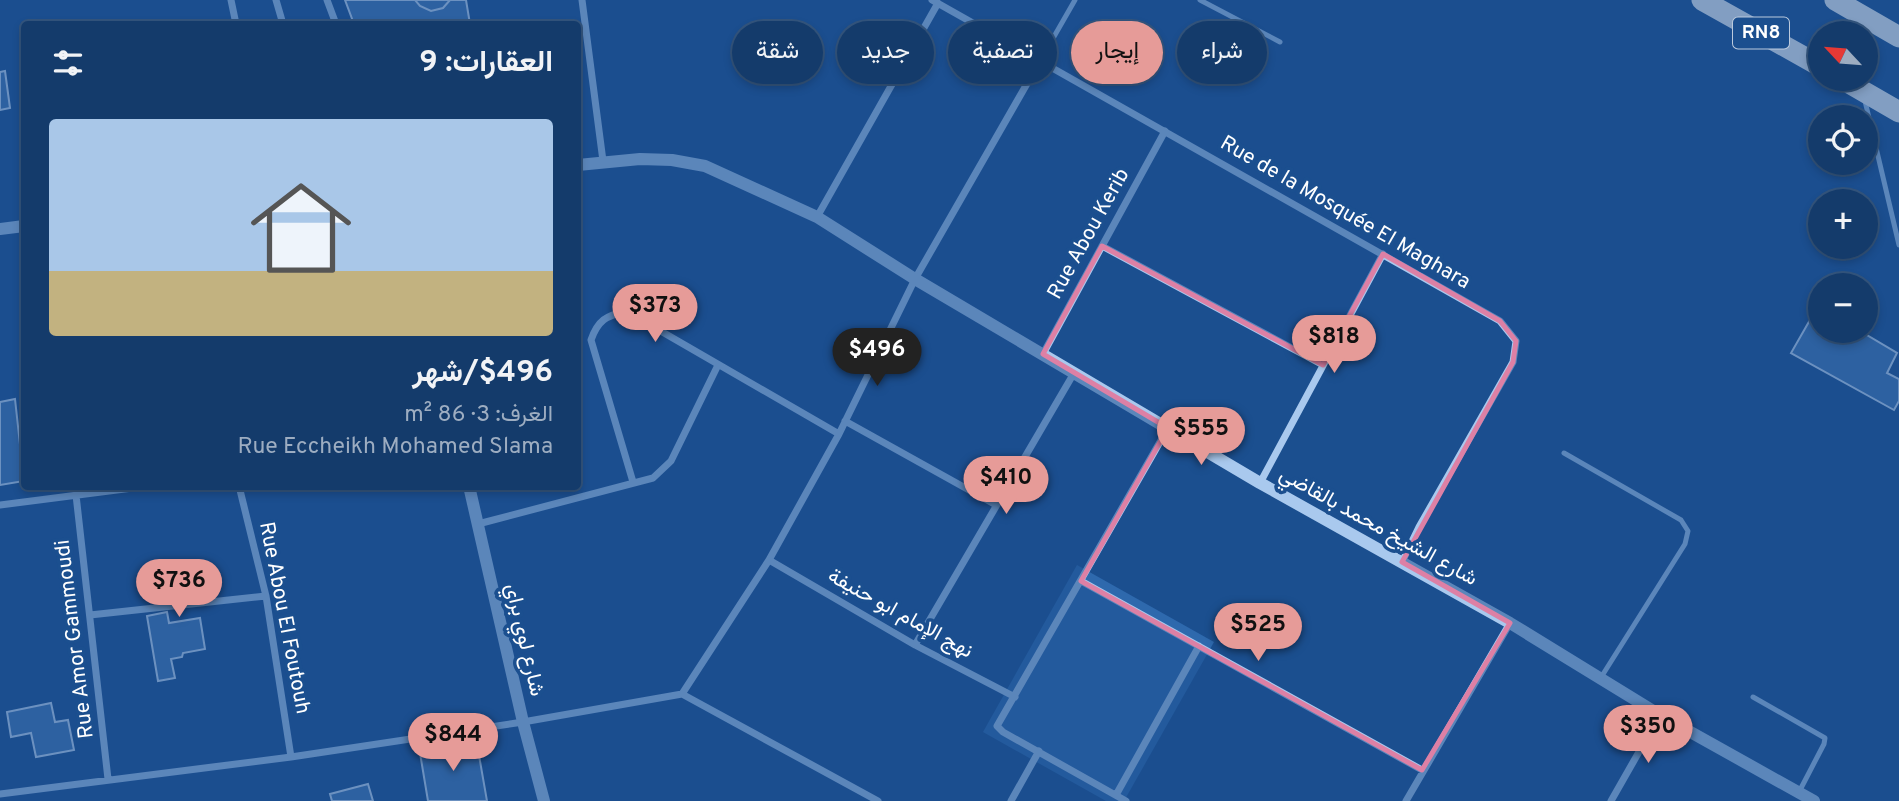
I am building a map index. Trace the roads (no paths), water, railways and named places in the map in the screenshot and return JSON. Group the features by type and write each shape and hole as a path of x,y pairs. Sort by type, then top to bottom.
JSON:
{"highway":[{"name":"RN8","path":"1702,0 1808,59"},
{"path":"1835,0 1899,37"},
{"path":"1863,91 1899,113"}],"street":[{"path":"231,0 235,21"},
{"path":"276,0 282,21"},
{"path":"327,0 335,21"},
{"path":"582,0 603,161"},
{"path":"817,217 935,2"},
{"name":"Rue de la Mosquée El Maghara","path":"935,2 969,21"},
{"path":"1863,16 1899,26"},
{"name":"Rue de la Mosquée El Maghara","path":"1057,71 1500,321 1516,341 1513,362 1419,527 1402,562"},
{"path":"682,694 769,560 839,434 915,279 1027,84"},
{"name":"Rue Abou Kerib","path":"1043,354 1165,131"},
{"name":"شارع الشيخ محمد بالقاضي","path":"581,165 640,159 672,160 705,166 817,217 915,279 1260,483 1510,623 1660,715 1814,801"},
{"path":"0,229 21,226"},
{"path":"1102,246 1323,365"},
{"path":"1260,483 1383,254"},
{"path":"633,482 591,341 595,328 604,317 626,311 839,434"},
{"path":"478,524 653,478 671,461 718,365"},
{"path":"915,645 1074,373"},
{"path":"845,421 996,505"},
{"path":"1126,801 1003,732 998,726 1168,428"},
{"path":"0,505 116,490"},
{"name":"Rue Abou El Foutouh","path":"240,490 266,596 291,757"},
{"name":"شارع لوي براي","path":"470,490 523,722 544,801"},
{"name":"Rue Amor Gammoudi","path":"76,495 108,779"},
{"name":"نهج الإمام ابو حنيفة","path":"769,560 915,645 1015,697"},
{"path":"1081,581 1422,770"},
{"path":"90,615 266,596"},
{"path":"1406,801 1510,623"},
{"path":"1116,796 1199,646"},
{"path":"0,794 291,757 523,722 682,694 878,801"},
{"path":"1611,801 1660,715"},
{"path":"1012,801 1039,751"}],"lane":[{"path":"1057,31 1075,0"},
{"path":"1200,0 1280,42"},
{"path":"1863,91 1899,245"},
{"path":"1564,453 1681,520 1688,531 1685,544 1600,679"},
{"path":"1753,697 1825,738 1798,792"}]}
